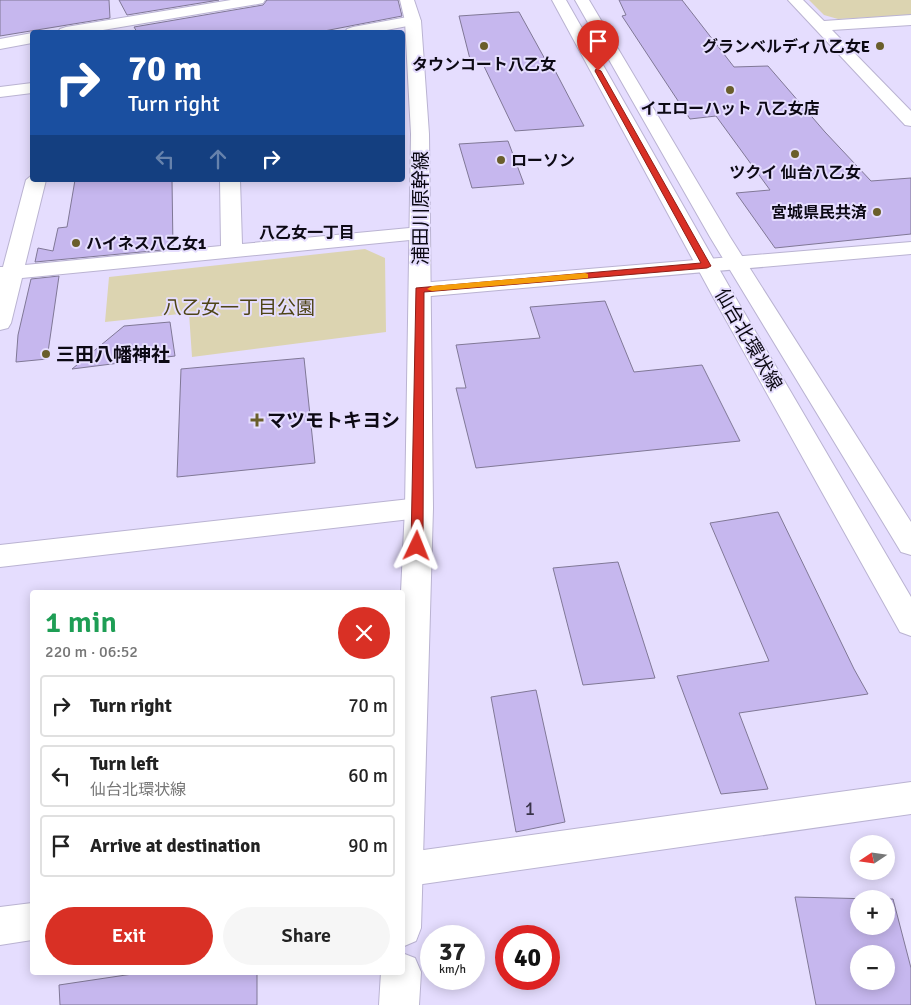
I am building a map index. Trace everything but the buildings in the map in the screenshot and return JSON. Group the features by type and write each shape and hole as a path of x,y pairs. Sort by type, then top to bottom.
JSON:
{"street":[{"path":"78,30 258,0"},
{"name":"仙台北環状線","path":"559,0 707,266 911,624"},
{"name":"仙台北環状線","path":"582,0 736,263 911,545"},
{"path":"795,0 911,121"},
{"path":"357,30 410,10"},
{"name":"浦田川原幹線","path":"405,846 419,508 420,134 410,10"},
{"path":"821,26 911,20"},
{"path":"0,44 30,38"},
{"path":"0,92 30,88"},
{"path":"0,323 6,273 35,182"},
{"path":"230,182 232,252"},
{"path":"6,273 420,233"},
{"path":"420,290 911,248"},
{"path":"0,556 419,508"},
{"path":"405,870 911,798"},
{"path":"0,926 30,922"},
{"path":"399,1005 400,975"}],"green space":[{"path":"809,0 911,0 911,15 838,19 824,15"},
{"name":"八乙女一丁目公園","path":"365,249 385,258 386,332 192,357 189,313 105,322 109,277"}],"slow traffic":[{"path":"432,289 585,276"}],"place":[{"name":"タウンコート八乙女","path":"484,46"},
{"name":"グランベルディ八乙女E","path":"880,46"},
{"name":"イエローハット 八乙女店","path":"730,90"},
{"name":"ツクイ 仙台八乙女","path":"795,154"},
{"name":"ローソン","path":"501,160"},
{"name":"宮城県民共済","path":"877,212"},
{"name":"ハイネス八乙女1","path":"76,243"},
{"name":"三田八幡神社","path":"46,354"},
{"name":"マツモトキヨシ","path":"257,420"}],"district":[{"name":"八乙女一丁目","path":"307,232"}],"route":[{"path":"417,546 419,508 420,290 707,266 598,71"}]}
